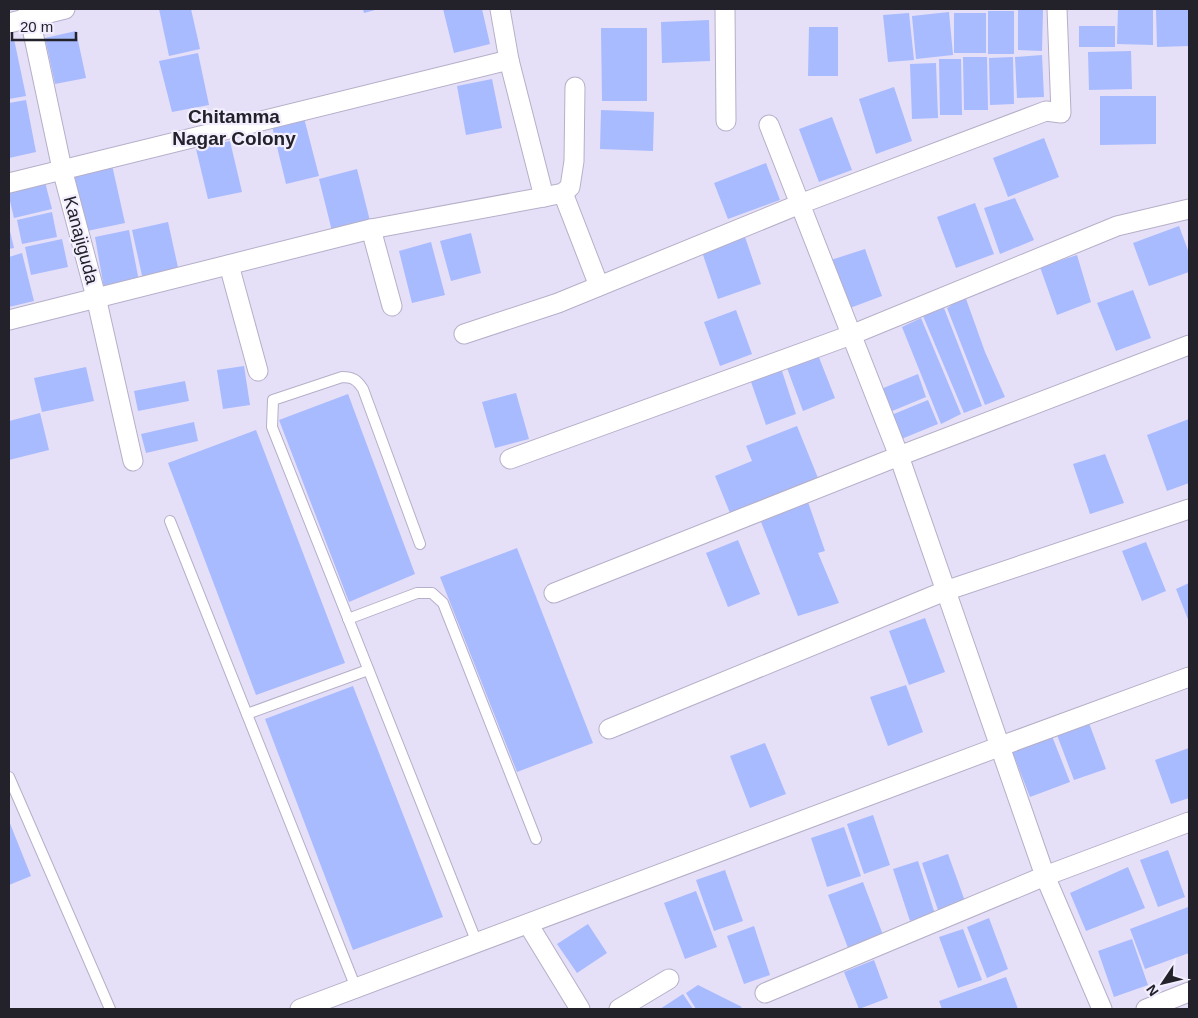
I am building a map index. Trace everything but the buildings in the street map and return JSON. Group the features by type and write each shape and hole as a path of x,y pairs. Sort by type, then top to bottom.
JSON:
{"street":[{"path":"9,23 29,14 65,9"},
{"path":"500,9 509,60 544,197"},
{"path":"725,9 726,121"},
{"path":"464,334 558,303 800,204 1046,111 1061,113 1057,9"},
{"name":"Kanajiguda","path":"29,14 62,169 96,297 133,461"},
{"path":"9,182 509,60"},
{"path":"9,320 371,229 564,193 570,187 574,161 575,87"},
{"path":"769,125 899,456 1045,876 1102,1009"},
{"path":"564,193 599,286"},
{"path":"510,459 851,335 1117,226 1189,209"},
{"path":"371,229 392,306"},
{"path":"229,265 258,371"},
{"path":"554,593 899,456 1189,345"},
{"path":"609,729 945,591 1189,509"},
{"path":"300,1009 1189,677"},
{"path":"765,993 1045,876 1189,822"},
{"path":"528,924 580,1009"},
{"path":"619,1009 669,979"},
{"path":"1146,1009 1189,992"}],"lane":[{"path":"420,544 363,389 358,381 351,377 342,377 273,400 272,427 477,943"},
{"path":"170,521 356,988"},
{"path":"348,619 417,593 432,593 443,603 536,840"},
{"path":"247,714 368,670"},
{"path":"9,777 110,1009"}],"district":[{"name":"Chitamma Nagar Colony","path":"234,127"}]}
